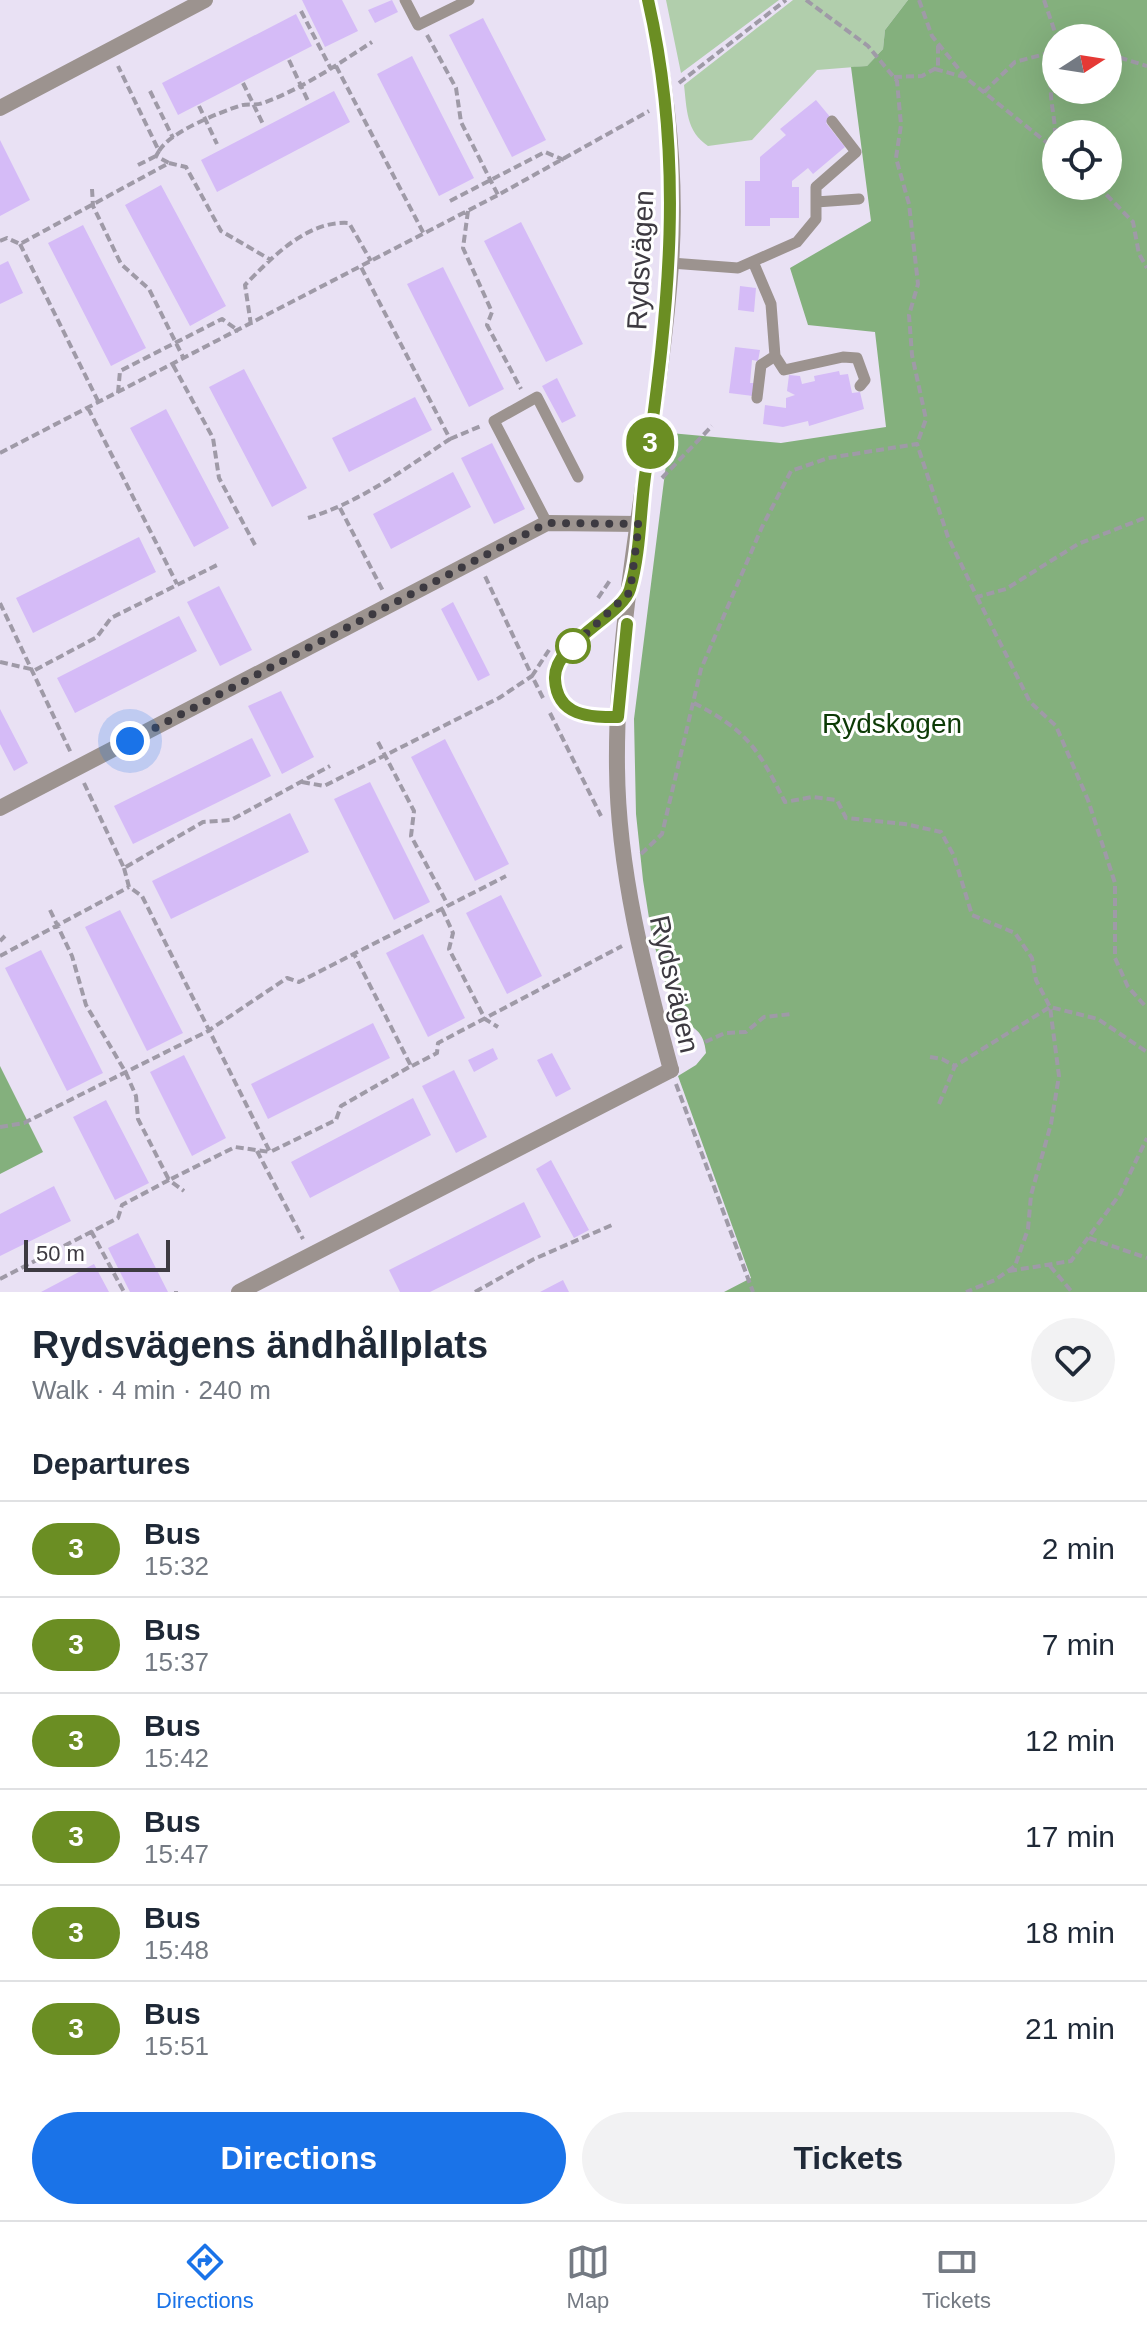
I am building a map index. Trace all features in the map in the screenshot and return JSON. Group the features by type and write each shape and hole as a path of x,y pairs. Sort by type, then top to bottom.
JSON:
{"street":[{"path":"0,108 205,0"},
{"name":"Rydsvägen","path":"239,1292 671,1070 636,935 625,876 619,817 618,717 630,592 671,263 671,176 665,96 648,0"},
{"path":"0,808 547,523 639,524"}],"lane":[{"path":"405,0 418,25 468,0"},
{"path":"671,263 738,268 754,264 797,242 816,219 816,187 856,152 832,121"},
{"path":"816,202 859,199"},
{"path":"754,264 771,304 775,356 784,370 843,357 857,358 865,380 860,386"},
{"path":"757,398 761,365 775,356"},
{"path":"547,523 494,421 537,397 578,477"},
{"path":"618,717 584,717 574,713 562,700 555,678 560,660 630,592"}],"path":[{"path":"0,453 468,211 651,110 679,83 786,0"},
{"path":"806,0 860,38 894,77 901,125 896,158 909,204 918,284 909,315 912,355 926,419 917,444 948,537 1030,702 1056,726 1088,800 1115,883 1115,958 1128,987 1147,1008"},
{"path":"919,0 938,44 966,78 1042,139"},
{"path":"1044,0 1052,24"},
{"path":"301,11 424,234"},
{"path":"418,25 434,43 456,88 461,122 498,195"},
{"path":"138,165 158,154 173,138 205,120 243,105 261,104 333,67 372,42"},
{"path":"894,77 922,76 938,67 938,44"},
{"path":"111,50 158,154 169,163 186,167 221,231 271,260"},
{"path":"984,93 1015,62 1042,55"},
{"path":"1122,58 1147,66"},
{"path":"289,60 308,101"},
{"path":"676,68 679,83"},
{"path":"935,69 966,78"},
{"path":"243,83 263,124"},
{"path":"150,91 173,138"},
{"path":"199,106 217,144"},
{"path":"651,110 652,123"},
{"path":"450,201 545,152 564,160"},
{"path":"20,244 169,163"},
{"path":"92,189 93,206 121,264 149,289 184,359"},
{"path":"1112,200 1133,222 1139,254 1147,268"},
{"path":"468,211 463,248 492,312 487,325 527,402"},
{"path":"251,325 245,285 310,230 334,222 349,223 372,261"},
{"path":"0,241 7,238 20,244 99,403"},
{"path":"361,267 450,439"},
{"path":"118,393 120,371 222,319 239,331"},
{"path":"173,365 213,438 219,478 255,545"},
{"path":"88,408 177,584"},
{"path":"308,518 340,508 450,439 494,421"},
{"path":"660,467 658,483 712,426"},
{"path":"634,846 636,857 651,849 662,834 694,703 715,634 768,514 791,471 828,458 917,444"},
{"path":"340,508 391,606"},
{"path":"977,597 1006,589 1078,544 1147,517"},
{"path":"477,561 603,820"},
{"path":"0,662 35,670 97,637 111,618 217,565"},
{"path":"595,603 614,572"},
{"path":"0,603 35,670 124,868 129,887 142,896 270,1152"},
{"path":"301,782 324,786 532,676 552,645"},
{"path":"694,703 727,720 754,744 785,802 812,797 837,800 846,818 905,824 941,832 954,856 972,915 1019,937 1032,958 1036,980 1050,1007 1059,1076 1053,1112 1031,1195 1028,1229 1015,1266 966,1292"},
{"path":"378,742 414,811 411,836 445,907 453,933 449,949 485,1019 498,1027"},
{"path":"124,868 203,822 231,820 330,766"},
{"path":"0,1127 24,1123 126,1073 208,1031 287,978 299,982 506,876"},
{"path":"0,956 129,887"},
{"path":"50,910 72,956 86,1005 136,1096 138,1119 169,1180 184,1191"},
{"path":"618,931 626,962"},
{"path":"0,941 5,936"},
{"path":"0,1279 118,1218 122,1205 235,1147 270,1152 336,1120 341,1106 437,1053 438,1043 622,946"},
{"path":"354,954 411,1066"},
{"path":"939,1104 955,1066 1050,1007 1098,1019 1124,1033 1147,1052"},
{"path":"705,1042 725,1033 746,1032 764,1017 792,1014"},
{"path":"930,1057 955,1066"},
{"path":"671,1070 753,1292"},
{"path":"1007,1271 1071,1261 1120,1194 1147,1138"},
{"path":"256,1150 312,1255"},
{"path":"475,1292 534,1259 612,1225"},
{"path":"91,1231 124,1292"},
{"path":"1089,1238 1147,1258"},
{"path":"1050,1266 1072,1292"},
{"path":"984,1292 986,1284"}],"green space":[{"path":"666,0 779,0 681,73"},
{"path":"793,0 908,0 885,30 883,49 867,66 817,70 752,140 708,146 692,127 684,85"},
{"name":"Rydskogen","path":"908,0 1147,0 1147,1292 724,1292 751,1278 678,1076 696,1065 706,1053 697,1031 676,1020 652,937 636,814 634,719 670,433 781,443 886,427 875,332 808,325 790,268 871,221 851,67 867,66 883,49 885,30"},
{"path":"0,1066 43,1152 0,1174"}],"building":[{"path":"302,0 342,0 358,31 325,47"},
{"path":"392,0 398,12 375,23 368,10"},
{"path":"296,14 312,46 178,115 162,83"},
{"path":"483,18 546,140 512,157 449,35"},
{"path":"412,56 474,178 439,196 377,74"},
{"path":"334,91 350,122 217,192 201,160"},
{"path":"816,100 831,118 826,123 845,147 813,174 808,168 792,181 792,187 799,187 799,218 770,218 770,226 745,226 745,181 760,181 760,157 786,135 780,129"},
{"path":"0,140 30,200 0,216"},
{"path":"161,185 226,306 190,326 125,205"},
{"path":"521,222 583,344 546,362 484,241"},
{"path":"83,225 146,348 111,366 48,243"},
{"path":"8,261 23,293 0,304 0,265"},
{"path":"443,267 504,389 469,407 407,284"},
{"path":"740,286 756,288 754,312 738,310"},
{"path":"735,347 760,350 758,361 752,360 750,383 754,383 753,396 729,393"},
{"path":"244,369 307,488 272,507 209,387"},
{"path":"839,371 840,375 848,374 852,393 860,392 864,409 809,426 808,421 783,427 763,424 765,405 786,408 786,398 795,395 787,391 789,375 800,376 802,384 815,381 814,376"},
{"path":"557,378 576,416 562,423 542,386"},
{"path":"415,397 432,430 349,472 332,438"},
{"path":"166,409 229,528 194,547 130,428"},
{"path":"492,443 525,509 494,524 461,458"},
{"path":"453,472 471,507 391,549 373,514"},
{"path":"139,537 156,572 33,633 16,598"},
{"path":"219,586 252,650 220,666 187,602"},
{"path":"453,602 490,675 478,681 441,609"},
{"path":"179,616 197,651 75,713 57,678"},
{"path":"281,691 314,757 282,774 248,706"},
{"path":"0,709 28,763 14,771 0,744"},
{"path":"252,738 271,776 133,844 114,806"},
{"path":"445,739 509,864 475,881 411,757"},
{"path":"370,782 430,902 394,920 334,799"},
{"path":"290,813 309,852 171,919 152,881"},
{"path":"501,895 542,976 507,994 466,913"},
{"path":"120,910 183,1033 147,1051 85,927"},
{"path":"423,934 465,1018 428,1037 386,953"},
{"path":"41,950 103,1073 67,1091 5,968"},
{"path":"373,1023 390,1058 268,1119 251,1084"},
{"path":"493,1048 498,1059 474,1072 468,1060"},
{"path":"552,1053 571,1089 556,1097 537,1060"},
{"path":"184,1055 226,1138 192,1156 150,1072"},
{"path":"454,1070 487,1137 456,1153 422,1086"},
{"path":"413,1098 431,1135 310,1198 291,1162"},
{"path":"106,1100 149,1183 115,1200 73,1117"},
{"path":"551,1160 589,1230 574,1238 536,1169"},
{"path":"54,1186 71,1221 0,1256 0,1214"},
{"path":"524,1202 541,1237 430,1292 400,1292 389,1270"},
{"path":"138,1233 168,1292 130,1292 108,1248"},
{"path":"94,1264 109,1292 41,1292"},
{"path":"563,1280 569,1292 540,1292"}],"bus line":[{"name":"3","path":"627,624 618,717 584,717 574,713 566,707 557,689 555,678 560,660 630,592 671,263 671,176 665,96 648,0"}],"route":[{"path":"130,741 321,644 547,523 639,524 630,592 573,646"}]}
